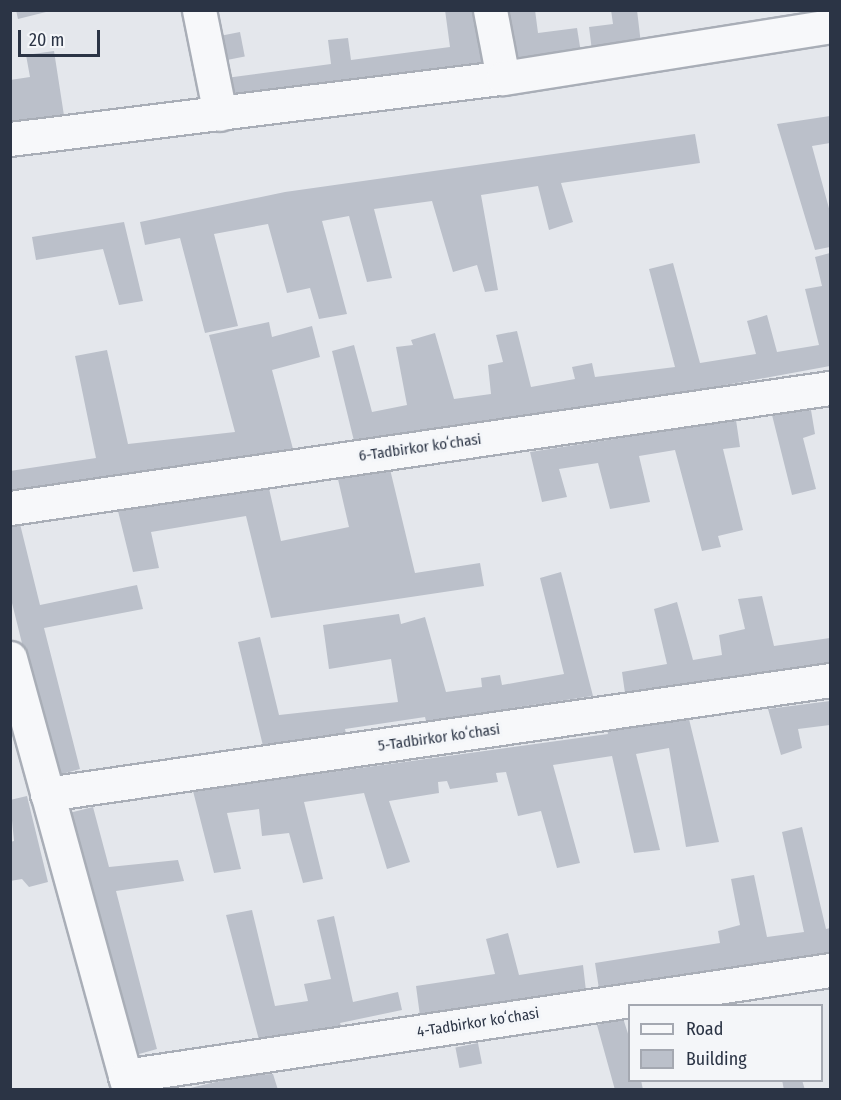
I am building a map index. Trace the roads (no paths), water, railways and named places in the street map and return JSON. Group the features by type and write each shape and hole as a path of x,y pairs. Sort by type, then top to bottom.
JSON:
{"street":[{"path":"200,10 220,114"},
{"path":"490,10 503,78"},
{"path":"10,138 503,78 794,21 831,26"},
{"name":"6-Tadbirkor koʻchasi","path":"10,508 831,388"},
{"path":"10,658 127,1083"},
{"name":"5-Tadbirkor koʻchasi","path":"47,794 831,680"},
{"name":"4-Tadbirkor koʻchasi","path":"127,1083 831,970"}]}
